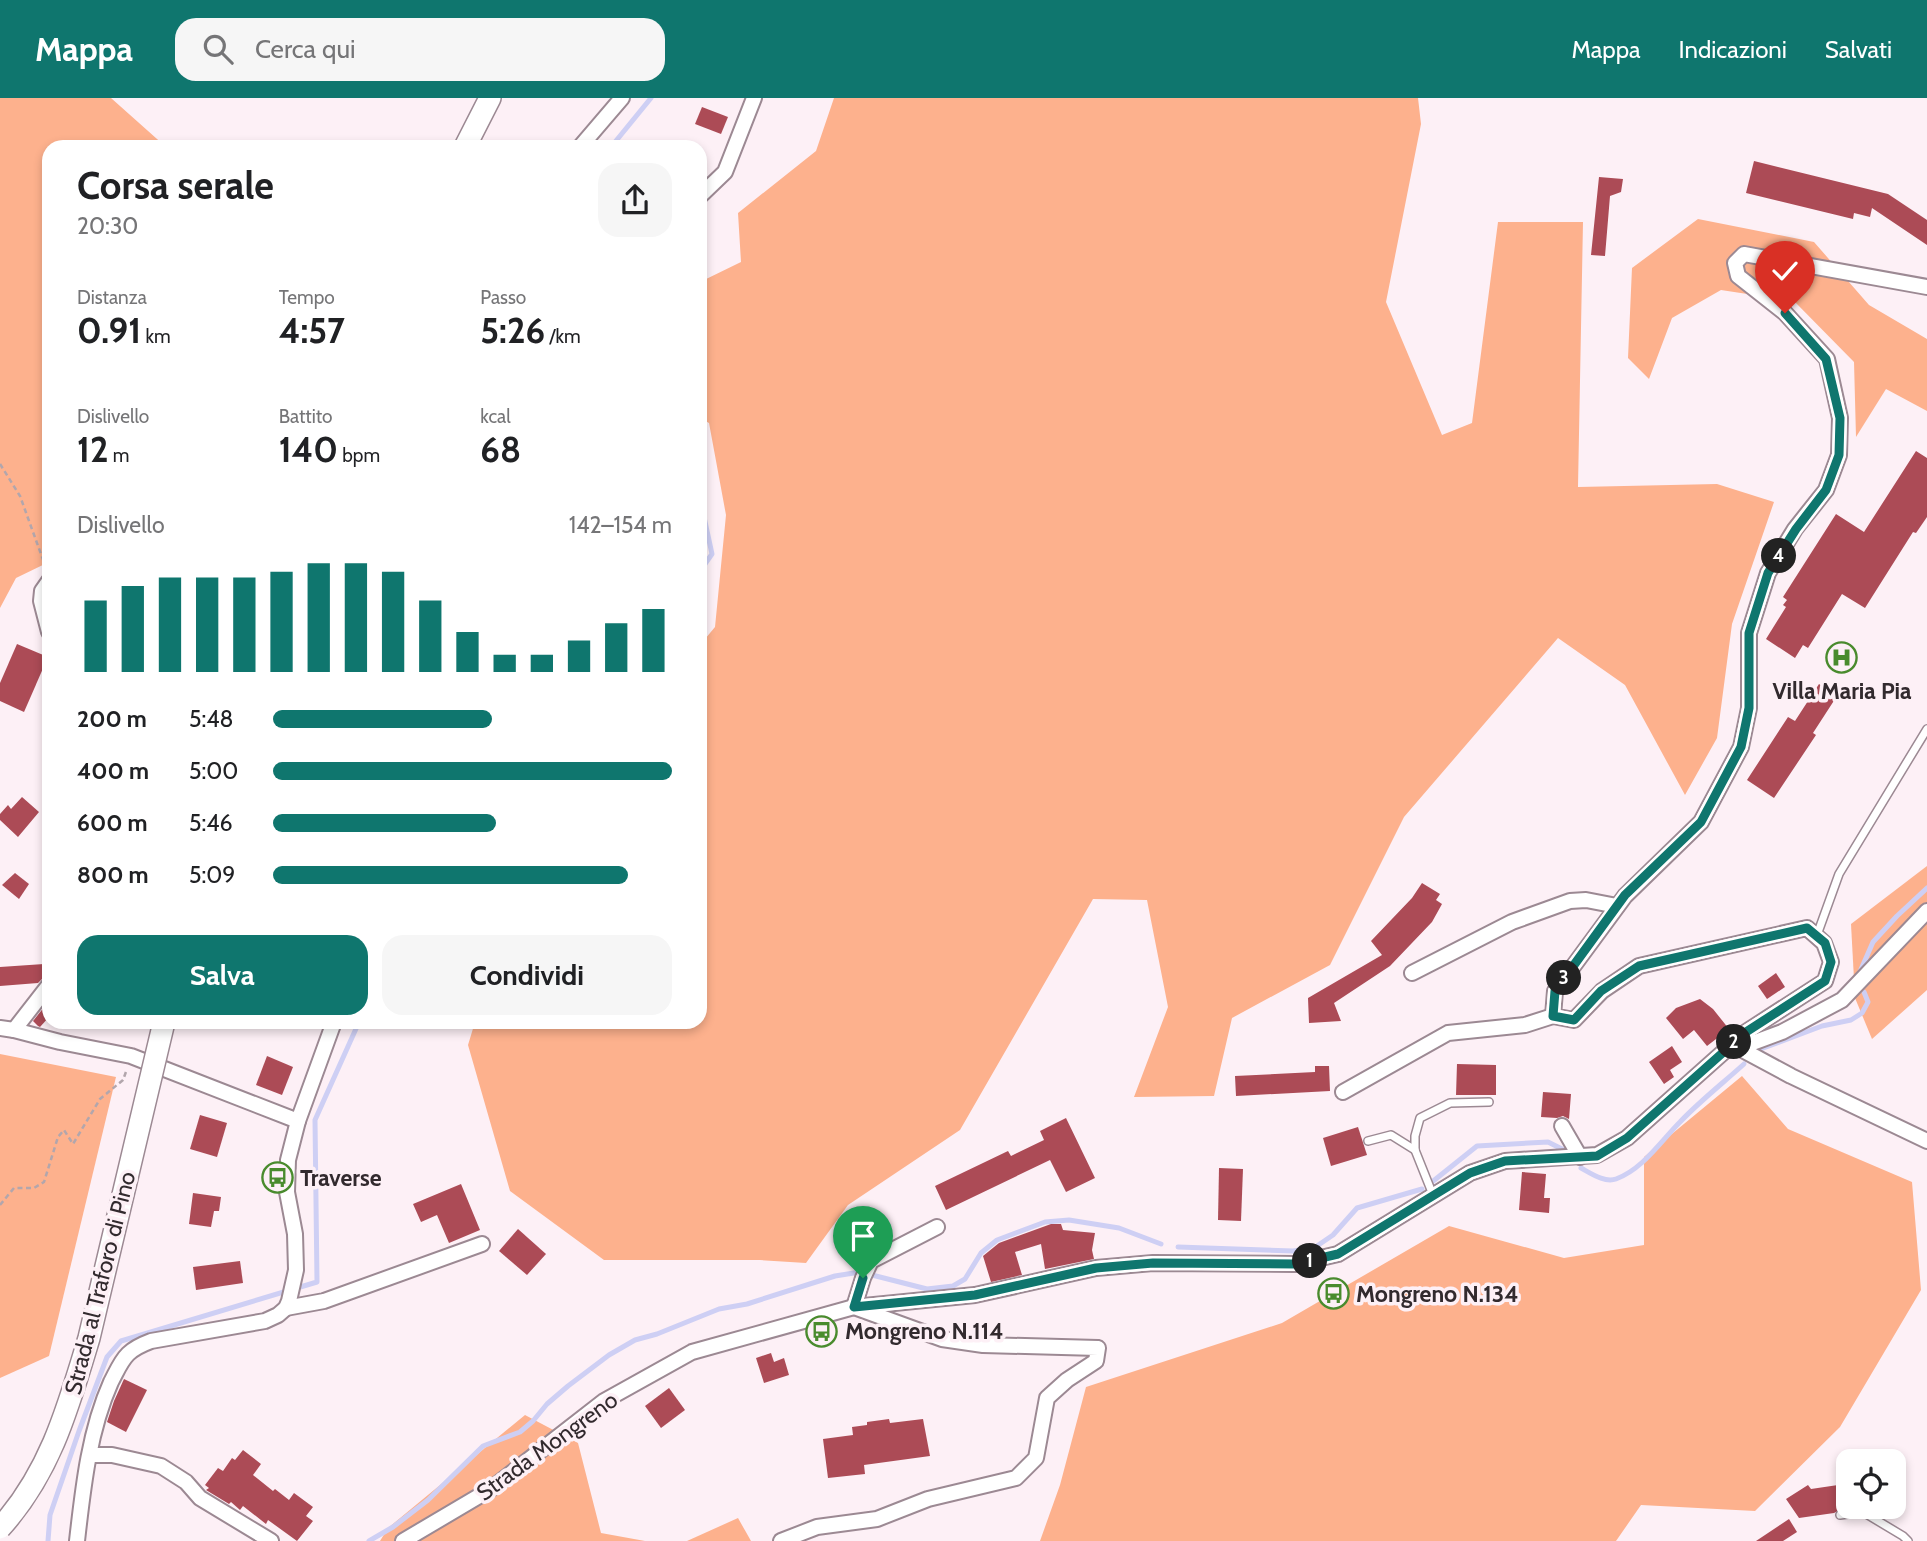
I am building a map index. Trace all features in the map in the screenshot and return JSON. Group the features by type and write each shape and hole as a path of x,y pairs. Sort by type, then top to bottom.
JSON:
{"main road":[{"path":"469,140 490,98"},
{"name":"Strada al Traforo di Pino","path":"0,1528 19,1507 49,1455 75,1385 89,1338 162,1029"}],"street":[{"path":"586,140 622,98"},
{"path":"707,189 725,172 754,98"},
{"path":"1553,1016 1555,991 1625,895 1701,822 1741,747 1749,708 1749,633 1768,573 1796,529 1826,490 1839,455 1840,418 1826,359 1785,313 1738,275 1735,263 1744,254 1927,287"},
{"path":"1412,973 1513,922 1570,901 1586,900 1617,906"},
{"path":"1733,1048 1782,1032 1842,1000 1927,911"},
{"path":"1343,1091 1448,1033 1525,1025 1553,1016 1574,1020 1601,991 1639,966 1807,928 1816,936"},
{"name":"Strada Mongreno","path":"403,1541 491,1489 604,1401 692,1352 854,1307 975,1295 1096,1268 1153,1263 1295,1264 1338,1254 1470,1173 1505,1161 1597,1156 1627,1138 1733,1048 1746,1032 1825,981 1831,962 1825,943 1816,936"},
{"path":"42,992 7,1029 131,1056 298,1121"},
{"path":"77,1541 93,1435 118,1367 128,1354 151,1341 265,1321 278,1315 288,1304 296,1270 295,1234 287,1192 288,1160 298,1121 331,1029"},
{"path":"1733,1048 1927,1141"},
{"path":"1562,1126 1580,1157"},
{"path":"781,1541 817,1527 877,1519 928,1499 1016,1478 1036,1458 1047,1398 1067,1380 1096,1361 1097,1348 983,1345 942,1339 854,1307 871,1261 937,1227"},
{"path":"288,1304 324,1301 482,1244"},
{"path":"90,1455 112,1455 161,1466 186,1482 200,1497 271,1541"}],"lane":[{"path":"1816,936 1839,874 1927,729"},
{"path":"1434,1196 1415,1150 1415,1136 1420,1118 1450,1103 1489,1102"},
{"path":"1368,1141 1391,1135 1415,1150"},
{"path":"1875,1519 1908,1541"}],"path":[{"path":"0,464 20,496 42,554"},
{"path":"0,1205 14,1188 34,1188 44,1182 58,1137 64,1130 73,1144 100,1099 122,1080 131,1056"}],"shaded area":[{"path":"0,98 111,98 158,140 42,140 42,565 16,578 0,608"},
{"path":"834,98 1418,98 1421,124 1386,302 1442,435 1472,423 1498,222 1583,222 1578,487 1717,484 1774,502 1732,624 1717,738 1685,795 1625,685 1558,638 1404,817 1330,965 1232,1018 1214,1096 1134,1097 1168,1007 1147,900 1093,899 960,1130 848,1205 806,1263 760,1260 604,1260 510,1191 468,1045 473,1029 707,1029 707,637 715,627 726,515 707,422 707,279 741,262 738,213 816,151"},
{"path":"1698,219 1814,242 1869,305 1927,339 1927,411 1886,389 1856,437 1854,362 1794,301 1721,290 1672,318 1649,379 1628,358 1632,268"},
{"path":"1927,866 1927,990 1872,1039 1855,998 1851,924"},
{"path":"0,1054 116,1077 49,1356 0,1378"},
{"path":"1742,1076 1788,1129 1912,1182 1921,1290 1840,1427 1755,1511 1641,1505 1616,1541 1040,1541 1060,1485 1086,1387 1282,1323 1449,1226 1564,1258 1644,1245 1644,1157"},
{"path":"525,1415 578,1443 601,1533 645,1541 380,1541 388,1528"},
{"path":"738,1518 751,1541 687,1541"}],"building":[{"path":"702,107 728,117 721,134 695,124"},
{"path":"1754,161 1888,194 1927,220 1927,245 1872,208 1870,217 1854,213 1853,219 1746,193"},
{"path":"1599,177 1623,179 1621,192 1610,196 1605,256 1591,255"},
{"path":"1916,451 1927,458 1927,517 1916,533 1913,532 1865,608 1842,594 1808,648 1803,645 1795,658 1766,639 1786,607 1783,605 1787,600 1783,597 1836,514 1864,532"},
{"path":"17,644 42,654 42,671 24,712 0,701 0,683"},
{"path":"1819,684 1837,696 1813,733 1816,735 1774,798 1747,780 1788,717 1795,721"},
{"path":"22,797 39,812 18,837 0,820 0,814 8,805 11,809"},
{"path":"15,873 29,884 19,899 2,885"},
{"path":"1422,883 1440,894 1436,900 1442,904 1432,922 1390,966 1334,1003 1341,1021 1309,1023 1308,998 1382,955 1371,941 1412,898"},
{"path":"42,964 42,979 38,983 0,986 0,967"},
{"path":"1776,973 1785,987 1767,999 1758,986"},
{"path":"1700,999 1713,1009 1729,1029 1707,1046 1694,1030 1683,1039 1666,1018 1676,1008"},
{"path":"42,1010 42,1025 40,1027 33,1021"},
{"path":"1672,1046 1682,1062 1670,1070 1674,1077 1664,1084 1649,1062"},
{"path":"267,1056 293,1067 282,1095 256,1085"},
{"path":"1457,1064 1496,1065 1496,1095 1456,1095"},
{"path":"1315,1066 1329,1066 1330,1091 1236,1096 1235,1076 1315,1072"},
{"path":"1543,1092 1571,1094 1569,1119 1563,1116 1541,1117"},
{"path":"200,1115 227,1123 217,1157 190,1149"},
{"path":"1066,1118 1095,1178 1066,1192 1050,1160 946,1210 935,1186 1008,1151 1011,1156 1044,1140 1040,1131"},
{"path":"1358,1127 1367,1155 1331,1166 1323,1138"},
{"path":"1219,1168 1243,1169 1241,1221 1218,1220"},
{"path":"1522,1172 1546,1174 1544,1198 1550,1198 1549,1213 1519,1210"},
{"path":"461,1184 480,1230 449,1243 437,1215 421,1222 413,1204"},
{"path":"193,1193 221,1197 219,1211 214,1211 211,1227 189,1224"},
{"path":"1051,1224 1061,1224 1063,1230 1095,1233 1092,1250 1094,1259 1045,1269 1041,1244 1015,1252 1022,1275 991,1282 983,1256 999,1243"},
{"path":"518,1229 546,1254 527,1275 499,1251"},
{"path":"240,1261 243,1283 196,1290 193,1267"},
{"path":"771,1353 774,1362 784,1358 789,1375 764,1383 756,1358"},
{"path":"124,1379 147,1390 126,1432 107,1422"},
{"path":"669,1388 685,1410 661,1428 645,1406"},
{"path":"889,1419 890,1423 923,1419 930,1456 864,1465 865,1474 828,1478 823,1439 853,1435 852,1427"},
{"path":"243,1450 261,1464 253,1475 289,1500 294,1493 313,1507 306,1516 313,1521 297,1541 268,1520 266,1524 243,1506 240,1510 231,1502 229,1504 206,1490 209,1488 205,1485 218,1468 223,1471 232,1458 235,1460"},
{"path":"1808,1485 1811,1489 1836,1485 1834,1513 1799,1518 1786,1499"},
{"path":"1789,1519 1797,1532 1783,1541 1756,1541"}],"waterway":[{"path":"617,140 651,98"},
{"path":"707,531 712,554 707,561"},
{"path":"1859,974 1873,942 1927,888"},
{"path":"1758,1050 1822,1026 1851,1020 1862,1013 1868,1002 1864,992"},
{"path":"48,1541 50,1515 79,1431 107,1357 121,1341 317,1282 315,1120 356,1029"},
{"path":"1581,1168 1607,1180 1616,1179 1635,1169 1688,1114 1744,1064"},
{"path":"1432,1182 1477,1146 1548,1142 1562,1149"},
{"path":"1178,1247 1293,1251 1314,1248 1333,1235 1357,1208 1422,1189"},
{"path":"872,1275 927,1289 953,1286 965,1279 981,1253 997,1240 1045,1222 1069,1220 1119,1228 1161,1244"},
{"path":"369,1541 393,1527 428,1500 483,1446 520,1432 568,1386 609,1355 635,1340 719,1309 747,1304 835,1276 860,1272"}],"place":[{"name":"Villa Maria Pia","path":"1842,657"},
{"name":"Traverse","path":"277,1178"},
{"name":"Mongreno N.134","path":"1333,1294"},
{"name":"Mongreno N.114","path":"822,1331"}],"route":[{"path":"863,1278 854,1307 975,1295 1096,1268 1153,1263 1295,1264 1338,1254 1470,1173 1505,1161 1597,1156 1627,1138 1746,1032 1825,981 1831,962 1825,943 1807,928 1639,966 1601,991 1574,1020 1553,1016 1555,991 1625,895 1701,822 1741,747 1749,708 1749,633 1768,573 1796,529 1826,490 1839,455 1840,418 1826,359 1785,313"}]}
